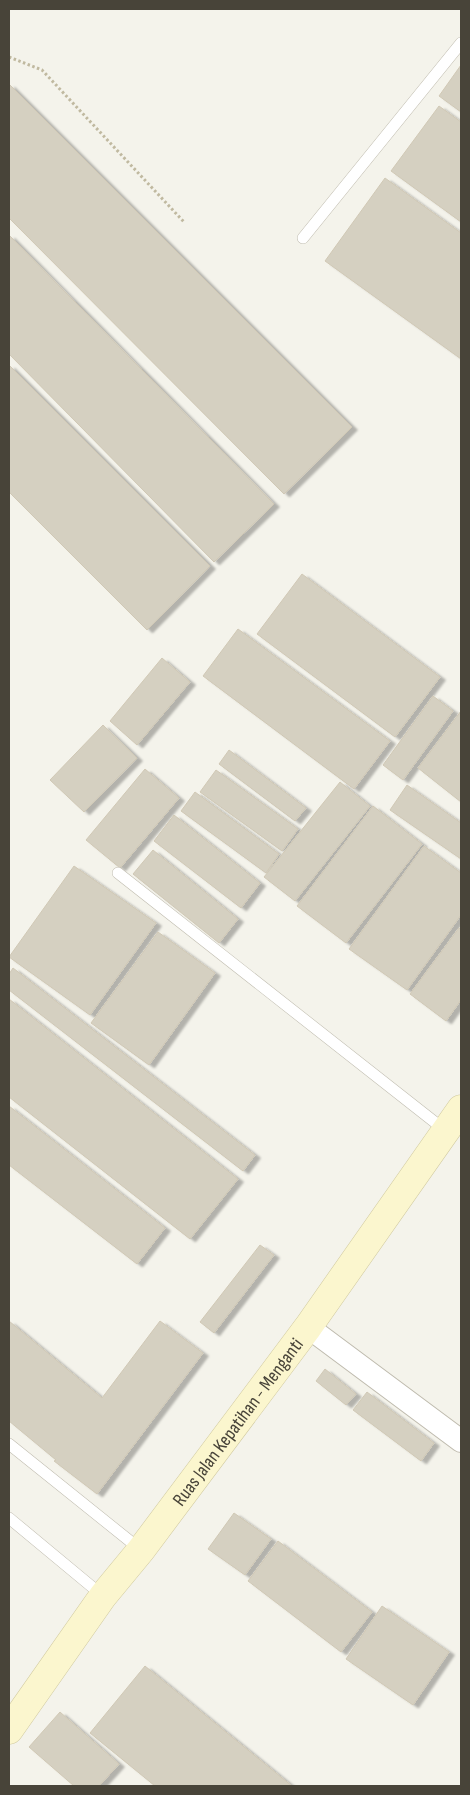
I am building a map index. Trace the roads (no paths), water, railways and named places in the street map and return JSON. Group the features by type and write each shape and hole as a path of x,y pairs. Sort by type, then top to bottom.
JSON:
{"main road":[{"name":"Ruas Jalan Kepatihan - Menganti","path":"9,1730 103,1596 141,1550 308,1327 461,1109"}],"street":[{"path":"308,1327 461,1441"}],"lane":[{"path":"303,238 461,43"},
{"path":"118,873 446,1131"},
{"path":"9,1444 141,1550"},
{"path":"9,1518 103,1596"}]}
